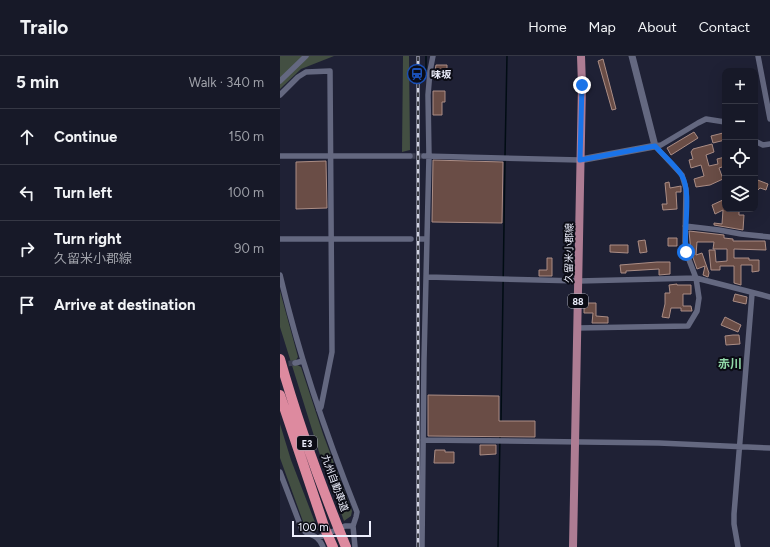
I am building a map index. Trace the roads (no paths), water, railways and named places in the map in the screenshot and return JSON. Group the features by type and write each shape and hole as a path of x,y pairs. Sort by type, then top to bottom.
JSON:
{"highway":[{"name":"九州自動車道","path":"280,359 287,385 311,454 346,547"},
{"name":"E3","path":"280,395 325,529 333,547"}],"main road":[{"name":"久留米小郡線","path":"573,547 582,85 581,56"}],"street":[{"path":"280,81 306,56"},
{"path":"422,547 427,239 426,156 428,95 433,56"},
{"path":"577,328 688,326 697,311 699,304 696,278 686,252 686,194 682,175 655,146 632,56"},
{"path":"758,56 770,119"},
{"path":"280,95 298,77 306,72 330,72 332,352 322,407 319,410"},
{"path":"426,156 580,160 661,146 706,119 722,122"},
{"path":"758,142 763,145 770,144"},
{"path":"280,156 410,156"},
{"path":"685,226 770,237"},
{"path":"280,239 411,238"},
{"path":"419,239 427,239"},
{"path":"280,275 303,361 336,458 357,512 352,526 355,547"},
{"path":"426,277 578,281 696,278 770,298"},
{"path":"738,547 734,524 752,294"},
{"path":"295,363 303,361"},
{"path":"423,440 659,443 770,448"},
{"path":"280,472 301,528 305,533 318,538 323,547"},
{"path":"318,538 346,526 352,526"}],"waterway":[{"path":"426,56 426,72"},
{"path":"505,156 507,56"},
{"path":"501,422 505,160"},
{"path":"498,547 500,436"}],"tunnel":[{"path":"410,156 424,156"},
{"path":"280,364 295,363"}],"railway":[{"path":"418,56 418,547"}],"place":[{"name":"味坂","path":"417,74"}],"district":[{"name":"赤川","path":"730,364"}]}
